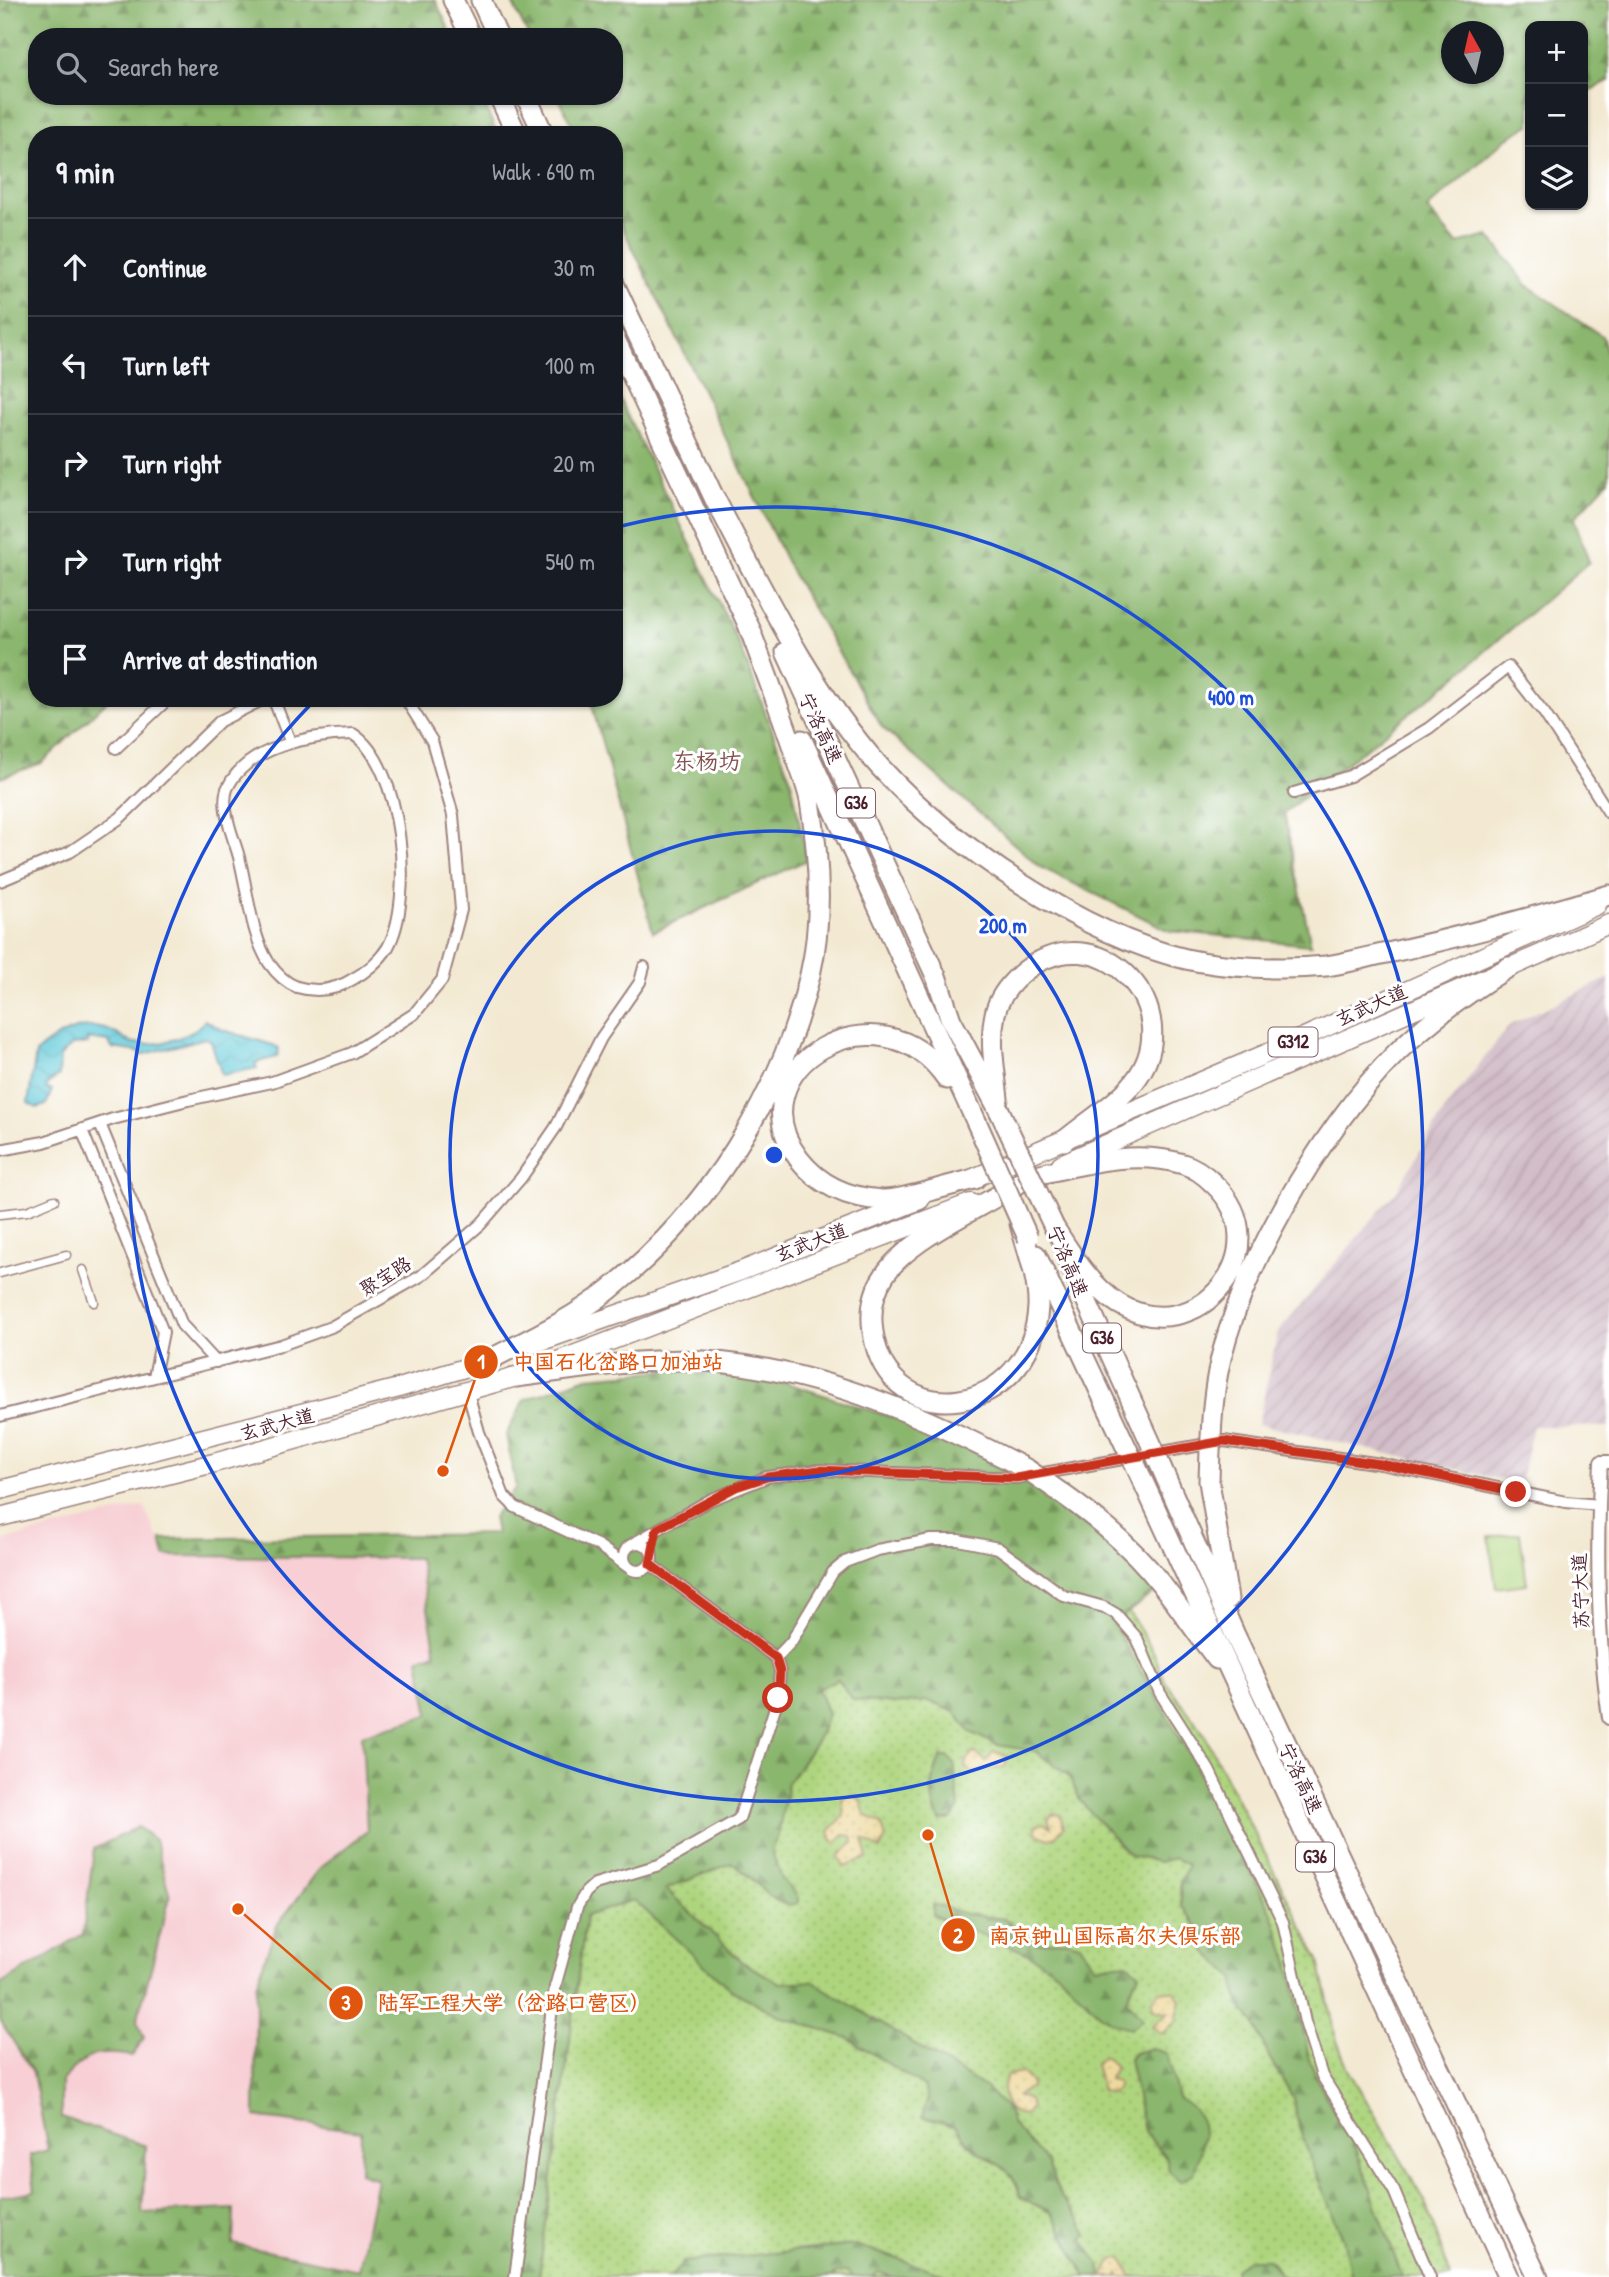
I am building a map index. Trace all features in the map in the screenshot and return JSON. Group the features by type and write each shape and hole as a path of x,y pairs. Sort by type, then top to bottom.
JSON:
{"highway":[{"path":"453,0 467,28"},
{"path":"481,0 494,28"},
{"path":"503,105 513,126"},
{"path":"530,105 540,126"},
{"name":"宁洛高速","path":"623,303 931,964 951,1020 999,1110 1054,1227 1235,1635 1538,2277"},
{"name":"宁洛高速","path":"623,356 976,1121 1017,1212 1026,1239 1210,1622 1229,1674 1509,2277"},
{"path":"713,495 818,685 880,767 938,822 1011,876 1091,925 1185,959 1239,966 1326,966 1413,947 1609,897"},
{"path":"481,1364 562,1322 608,1291 646,1258 728,1162 764,1101 793,1033 810,974 816,932 817,866 810,799 747,622"},
{"name":"玄武大道","path":"0,1490 203,1440 481,1364 741,1271 1064,1141 1282,1047 1609,897"},
{"name":"玄武大道","path":"0,1517 228,1460 516,1377 1028,1179 1609,924"},
{"path":"999,1110 991,1042 995,1010 1011,983 1034,963 1064,952 1093,953 1114,962 1144,999 1152,1030 1147,1056 1135,1082 1064,1141"},
{"path":"1235,1635 1209,1481 1212,1405 1222,1353 1272,1232 1310,1164 1362,1090 1411,1039 1478,987 1509,967"},
{"path":"975,1178 884,1200 845,1195 813,1177 785,1140 781,1103 798,1065 828,1044 862,1035 896,1037 936,1062 976,1121"},
{"path":"1026,1239 1038,1306 1032,1338 1009,1377 993,1390 973,1399 947,1402 927,1398 906,1388 888,1371 875,1345 872,1303 884,1275 905,1254 943,1227 1028,1179 1129,1158 1186,1164 1209,1179 1227,1196 1239,1234 1236,1263 1214,1296 1180,1314 1144,1316 1117,1304 1077,1262 1054,1227"},
{"path":"516,1377 663,1362 716,1362 766,1369 830,1385 910,1413 1035,1474 1090,1512 1161,1584 1229,1674"}],"street":[{"path":"1294,793 1350,776 1429,727 1508,667 1545,714 1609,813"},
{"path":"116,748 159,707"},
{"path":"0,881 70,852 111,824 220,721 247,707"},
{"path":"277,707 290,741"},
{"path":"0,1150 44,1142 100,1124 272,1082 352,1053 414,1014 442,980 461,911 456,836 432,741 411,707"},
{"path":"353,734 367,743 380,769 398,824 402,881 398,918 387,947 366,971 340,987 323,990 297,986 281,977 269,962 261,944 225,808 226,791 235,776 247,765 290,741 353,734"},
{"name":"聚宝路","path":"0,1416 281,1345 331,1327 421,1276 481,1224 521,1178 556,1127 601,1038 640,982 644,967"},
{"path":"100,1124 182,1325 216,1362"},
{"path":"82,1130 163,1332 154,1377"},
{"path":"0,1214 27,1211 54,1200"},
{"path":"0,1273 66,1255"},
{"path":"83,1270 94,1302"},
{"path":"468,1393 479,1432 505,1496 515,1507 599,1546 628,1567 640,1570 651,1560 657,1529"},
{"path":"599,1546 616,1548 632,1544 736,1487 767,1477 819,1470 1016,1478 1224,1441 1381,1464 1541,1497 1599,1505"},
{"name":"苏宁大道","path":"1605,1462 1599,1505 1601,1637 1609,1717"},
{"path":"776,1658 791,1642 834,1572 845,1562 877,1550 930,1540 958,1540 998,1548 1064,1596 1104,1607 1116,1614 1137,1638 1160,1693 1209,1770 1279,1913 1290,1946 1312,2052 1322,2076 1394,2191 1430,2277"},
{"path":"514,2277 555,1987 577,1907 586,1892 595,1884 659,1865 739,1819 778,1698 780,1671 776,1658 651,1560 646,1545 632,1544"},
{"path":"628,1567 624,1556 632,1544"}],"shaded area":[{"path":"1609,978 1609,1427 1533,1426 1520,1484 1258,1424 1278,1332 1397,1190 1448,1105 1510,1025"},
{"path":"144,1506 166,1556 418,1558 436,1654 420,1659 430,1716 362,1735 367,1831 280,2120 361,2130 360,2173 377,2179 359,2271 0,2277 0,1541"}],"green space":[{"path":"0,0 435,0 449,28 28,28 28,105 484,105 494,126 28,126 28,707 101,707 42,763 0,778"},
{"path":"511,0 1609,0 1609,81 1588,92 1588,21 1525,21 1525,128 1506,139 1427,209 1457,244 1489,236 1527,285 1602,336 1609,360 1609,480 1574,518 1589,562 1453,679 1284,813 1311,945 1170,931 1040,867 882,727 790,569 623,228 623,126 573,126 562,105 623,105 623,28 525,28"},
{"path":"623,406 740,646 791,780 807,860 653,932 592,707 623,707"},
{"path":"680,1369 777,1380 932,1430 1048,1491 1159,1588 1113,1624 1192,1758 1271,1911 1289,1963 1310,2062 1325,2095 1354,2143 1402,2277 1351,2277 1343,2238 1315,2172 1296,2118 1293,2098 1269,2057 1254,2023 1239,2004 1234,1978 1206,1951 1200,1931 1181,1905 1180,1882 1188,1865 1174,1858 1160,1862 1130,1856 1081,1802 1069,1776 1035,1751 997,1745 970,1732 955,1712 928,1701 894,1704 853,1700 837,1679 818,1689 828,1714 817,1740 788,1783 778,1836 771,1850 782,1879 796,1894 799,1902 791,1905 773,1898 732,1863 666,1889 742,1962 780,1983 812,1981 986,2088 1008,2110 1013,2125 1048,2163 1060,2196 1080,2219 1087,2235 1082,2239 1100,2265 1102,2277 1086,2277 1052,2213 1020,2197 1013,2178 1007,2171 969,2144 956,2126 922,2117 928,2099 924,2087 848,2038 782,2017 731,1990 634,1900 586,1916 539,2277 0,2277 0,2197 35,2191 30,2155 48,2150 33,2073 0,2020 0,1985 83,1934 94,1849 138,1827 155,1840 170,1897 137,2021 144,2038 132,2056 100,2054 77,2065 61,2082 61,2117 146,2146 142,2213 234,2209 233,2244 359,2270 377,2179 360,2173 361,2131 255,2117 256,1985 276,1927 321,1867 367,1831 362,1735 429,1715 419,1659 436,1653 419,1558 165,1556 161,1539 496,1534 493,1517 516,1487 506,1435 524,1400 587,1377"},
{"path":"1520,1533 1527,1584 1496,1588 1489,1537"},
{"path":"1086,1544 1153,1651 1165,1681 1203,1732 1319,1960 1337,2041 1349,2071 1424,2199 1451,2277 436,2277 525,1905 743,1696"},
{"path":"941,1757 948,1757 954,1763 959,1807 952,1819 940,1821 932,1789"},
{"path":"933,1904 966,1914 1004,1919 1038,1943 1065,1940 1080,1944 1094,1966 1127,1963 1139,1973 1126,2000 1143,2019 1131,2028 1111,2022 1096,2011 1068,1982 1037,1959 933,1915"},
{"path":"1152,2048 1167,2054 1178,2098 1197,2113 1203,2130 1201,2150 1194,2173 1180,2181 1169,2171 1167,2159 1144,2131 1129,2059 1134,2053"},
{"path":"855,2245 953,2277 893,2277 878,2272 872,2277 853,2277 848,2271 834,2274 833,2277 671,2277 683,2262"},
{"path":"1249,2259 1269,2259 1283,2277 1236,2277 1235,2269"}],"sand":[{"path":"994,1751 1008,1757 1005,1767 973,1773 965,1768 966,1761 974,1752 986,1761"},
{"path":"852,1795 860,1799 865,1815 881,1823 886,1838 880,1849 863,1839 868,1858 844,1866 839,1856 853,1843 852,1836 843,1835 836,1842 832,1841 829,1831 844,1816 842,1799"},
{"path":"1053,1814 1060,1815 1064,1827 1054,1838 1048,1839 1037,1834 1035,1826 1043,1823 1051,1827 1048,1819"},
{"path":"1159,1991 1174,1991 1181,2000 1176,2021 1164,2033 1152,2026 1168,2012 1153,2009 1153,2000"},
{"path":"1102,2057 1107,2058 1115,2067 1109,2079 1117,2081 1118,2087 1112,2094 1102,2091 1095,2064"},
{"path":"1021,2072 1031,2082 1031,2087 1018,2095 1029,2100 1031,2107 1026,2114 1012,2112 1004,2095 1008,2075"},
{"path":"1121,2257 1132,2277 1120,2277 1119,2274 1118,2277 1103,2277 1111,2261"}],"water":[{"path":"205,1020 223,1030 279,1048 277,1057 255,1063 257,1068 222,1075 211,1041 206,1038 141,1055 140,1052 112,1048 109,1042 87,1039 88,1044 72,1045 60,1056 59,1076 47,1084 46,1089 52,1090 46,1105 37,1108 28,1103 36,1053 59,1036 77,1029 96,1027 144,1044 183,1036"}],"place":[{"name":"中国石化岔路口加油站","path":"443,1471"},
{"name":"南京钟山国际高尔夫俱乐部","path":"928,1835"},
{"name":"陆军工程大学（岔路口营区）","path":"238,1909"}],"district":[{"name":"东杨坊","path":"707,761"}],"route":[{"path":"778,1698 780,1671 776,1658 650,1564 657,1529 736,1487 767,1477 819,1470 1016,1478 1224,1441 1381,1464 1516,1492"}]}
